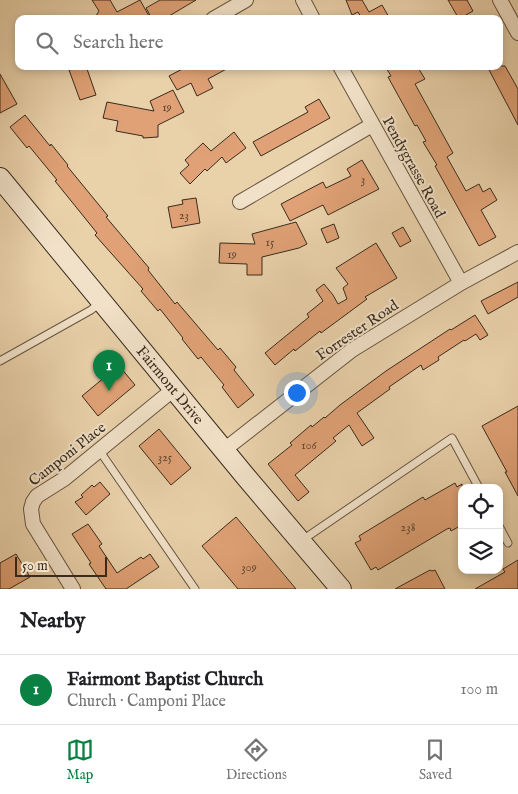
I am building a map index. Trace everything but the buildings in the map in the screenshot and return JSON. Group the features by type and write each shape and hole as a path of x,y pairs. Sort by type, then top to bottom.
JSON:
{"street":[{"path":"220,15 246,0"},
{"path":"303,0 311,15"},
{"path":"500,0 518,33"},
{"name":"Pendygrasse Road","path":"342,70 461,283"},
{"path":"240,202 372,125"},
{"name":"Fairmont Drive","path":"0,178 300,542 341,589"},
{"name":"Forrester Road","path":"224,450 352,350 461,283 518,252"},
{"name":"Camponi Place","path":"73,589 33,524 31,509 36,496 64,480 174,389"}],"lane":[{"path":"0,361 91,310 101,302"},
{"path":"300,542 452,438 476,484"},
{"path":"99,450 195,589"},
{"path":"501,529 508,543"}],"place":[{"name":"Fairmont Baptist Church","path":"109,391"}]}
